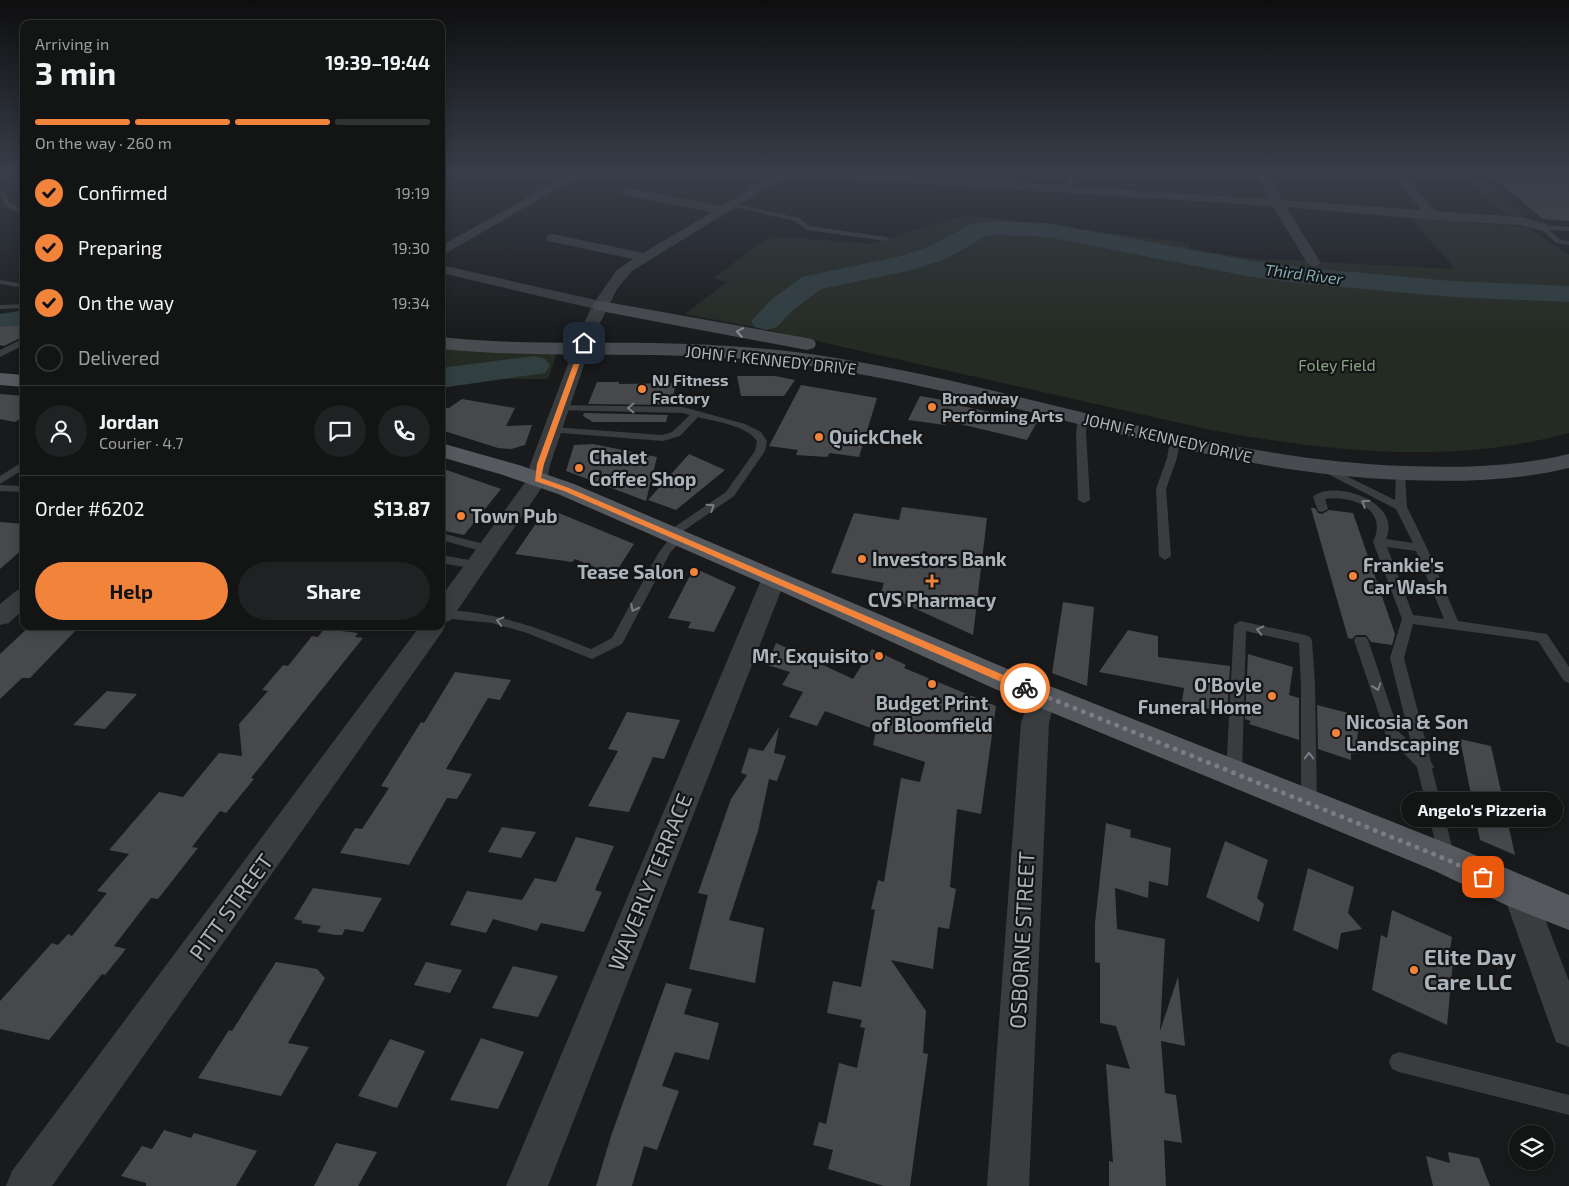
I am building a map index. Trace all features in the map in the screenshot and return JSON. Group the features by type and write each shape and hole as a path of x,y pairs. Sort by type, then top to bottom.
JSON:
{"main road":[{"path":"600,306 798,342 945,375 1027,398"},
{"name":"JOHN F. KENNEDY DRIVE","path":"445,335 493,340 685,343 789,351 891,368 1250,448 1356,461 1402,464 1495,461 1536,456 1569,448"},
{"name":"JOHN F. KENNEDY DRIVE","path":"445,343 497,347 734,353 834,364 954,388 1175,441 1259,459 1324,468 1401,474 1461,474 1508,471 1569,461"},
{"path":"577,361 665,361 771,365 847,371 954,388"},
{"path":"445,451 566,489 1043,696 1448,860 1519,893 1569,913"}],"street":[{"path":"445,250 481,229"},
{"path":"537,480 540,464 589,330 600,306 619,275 644,257 691,229"},
{"path":"1293,229 1314,264"},
{"path":"553,238 644,257"},
{"path":"445,270 600,306"},
{"name":"PITT STREET","path":"445,605 537,480"},
{"name":"WAVERLY TERRACE","path":"527,1186 774,578"},
{"path":"0,617 20,600"},
{"name":"PITT STREET","path":"27,1186 427,630"},
{"name":"OSBORNE STREET","path":"1008,1186 1035,722 1043,696"},
{"path":"1519,893 1569,1029"}],"lane":[{"path":"817,229 886,239"},
{"path":"1545,229 1558,242 1569,242"},
{"path":"0,282 20,285"},
{"path":"0,307 20,306"},
{"path":"0,354 20,343"},
{"path":"445,608 532,630 592,654 617,641 674,536 730,494 760,450 762,441 756,434 741,426 683,410 560,408"},
{"path":"553,430 662,438 676,434 696,414"},
{"path":"1083,419 1081,432 1084,500"},
{"path":"1165,556 1161,489 1172,458 1175,441"},
{"path":"0,481 20,467"},
{"path":"1324,468 1401,508"},
{"path":"1401,474 1401,508 1421,548 1453,626"},
{"path":"0,488 20,489"},
{"path":"1322,509 1319,497 1330,493 1342,494 1363,500 1380,515 1384,528 1379,542 1408,619 1397,658 1448,860"},
{"path":"445,538 482,557"},
{"path":"1379,542 1421,548"},
{"path":"445,560 482,557"},
{"path":"1408,619 1542,637 1569,678"},
{"path":"1234,774 1240,625 1305,640 1309,805"},
{"path":"1361,640 1393,735 1426,767"},
{"path":"1398,1062 1569,1105"}],"green space":[{"name":"Foley Field","path":"918,229 1079,229 1188,243 1191,249 1245,258 1455,269 1420,229 1531,229 1569,255 1569,433 1525,443 1435,452 1345,449 1255,438 1211,430 768,330 685,314 727,282 713,278 771,236 871,244"},
{"path":"20,312 20,324 0,326 0,315"},
{"path":"445,347 557,353 548,379 492,379 445,384"}],"building":[{"path":"20,325 20,338 4,346 0,345 0,327"},
{"path":"737,376 775,376 795,380 784,396 741,396"},
{"path":"597,382 619,382 619,384 676,383 671,405 588,404"},
{"path":"801,385 877,398 859,457 830,453 827,457 796,455 798,450 769,446"},
{"path":"0,394 20,396 20,419 15,422 0,419"},
{"path":"920,396 954,402 953,404 1037,422 1027,440 947,421 945,425 908,420"},
{"path":"462,399 515,408 506,426 532,425 525,445 511,449 498,448 445,431 445,408 449,408"},
{"path":"584,413 668,415 666,422 593,422 583,416"},
{"path":"593,444 657,457 646,501 566,471 574,445"},
{"path":"689,454 725,470 676,510 648,500"},
{"name":"Town Pub","path":"445,469 501,489 464,535 445,531"},
{"name":"CVS Pharmacy","path":"902,507 987,518 973,635 881,593 884,583 831,573 854,513 899,520"},
{"name":"Frankie's Car Wash","path":"1311,508 1315,508 1318,513 1322,514 1329,510 1353,513 1395,634 1392,645 1371,642 1366,635 1356,635 1352,639 1348,638"},
{"path":"549,509 634,544 614,575 575,559 572,562 515,554 543,513"},
{"path":"0,522 20,524 20,552 0,569"},
{"path":"694,568 736,587 714,632 688,628 691,622 668,618"},
{"path":"1063,602 1094,607 1087,686 1052,673"},
{"path":"26,630 76,630 30,678 22,678 0,699 0,654"},
{"path":"323,630 332,630 358,633 355,637 363,638 251,778 254,779 226,813 220,811 192,847 198,848 158,899 151,898 114,946 126,949 105,975 102,974 49,1040 0,1029 0,1001 52,943 58,945 68,934 72,936 107,893 97,891 129,854 109,850 159,792 183,797 219,753 242,756 239,724 268,691 262,690 283,665 288,666 312,636 318,637"},
{"path":"1128,630 1158,636 1158,657 1230,666 1227,714 1182,701 1184,688 1099,672"},
{"path":"776,643 853,679 872,649 906,665 904,668 996,706 981,814 957,809 950,887 956,889 949,929 938,927 933,969 891,960 926,1011 923,1053 928,1054 910,1186 884,1186 828,1169 833,1150 813,1145 819,1122 826,1124 839,1063 857,1068 865,1028 860,1027 862,1020 827,1013 833,981 861,987 875,910 871,909 878,880 884,882 901,778 920,782 925,762 873,745 876,730 825,711 817,726 789,717 803,692 782,685 790,672 767,665"},
{"name":"O'Boyle Funeral Home","path":"1248,654 1293,667 1289,695 1299,698 1299,740 1249,724 1251,721 1245,719"},
{"path":"455,672 511,680 500,700 488,698 446,769 472,774 457,799 447,798 409,865 340,853 355,828 362,829 389,788 381,786 421,722 424,723"},
{"path":"107,691 137,694 105,729 73,725"},
{"name":"Nicosia & Son Landscaping","path":"1317,705 1360,716 1355,754 1351,753 1351,760 1318,749"},
{"path":"627,712 680,720 664,759 653,757 629,812 588,806 618,751 608,749"},
{"path":"779,727 774,753 786,756 777,781 769,779 758,831 729,920 764,928 755,983 689,969 708,895 698,893 731,799 747,775 741,773 749,748 763,751"},
{"path":"1460,739 1491,746 1515,855 1480,840"},
{"path":"1106,823 1131,830 1130,837 1171,848 1168,886 1149,881 1148,898 1115,888 1117,929 1165,939 1160,1031 1178,977 1185,1046 1161,1041 1165,1093 1176,1095 1182,1143 1164,1140 1166,1186 1109,1186 1109,1161 1113,1162 1106,1064 1130,1069 1116,1026 1100,1023 1100,963 1095,962 1095,923"},
{"path":"502,827 536,832 521,858 488,852"},
{"path":"576,837 614,846 595,890 602,892 584,932 541,923 537,931 493,919 486,933 450,925 467,891 522,900 535,878 556,882"},
{"path":"1225,841 1268,860 1257,898 1264,904 1259,922 1206,897"},
{"path":"1308,868 1354,887 1348,913 1362,929 1341,933 1338,950 1293,930"},
{"path":"313,888 382,898 363,932 345,929 342,935 336,935 317,932 321,926 301,923 303,921 294,919"},
{"name":"Elite Day Care LLC","path":"1392,910 1452,937 1450,950 1454,952 1447,1025 1372,990 1381,935 1387,938"},
{"path":"276,962 317,969 325,978 288,1043 309,1047 281,1096 198,1078 229,1030 232,1031"},
{"path":"426,962 462,970 450,993 414,985"},
{"path":"513,966 558,976 538,1017 492,1008"},
{"path":"666,983 692,989 684,1014 719,1023 709,1060 675,1052 662,1086 679,1091 657,1150 644,1146 632,1186 596,1186 611,1136"},
{"path":"481,1038 524,1052 498,1109 450,1100"},
{"path":"390,1039 425,1051 397,1108 358,1096"},
{"path":"164,1130 191,1138 194,1133 257,1151 236,1186 146,1186 146,1183 121,1176 142,1146 152,1149"},
{"path":"336,1143 377,1152 358,1186 314,1186"},
{"path":"1448,1152 1479,1158 1490,1186 1433,1186 1426,1156 1450,1163"}],"waterway":[{"name":"Third River","path":"766,321 782,305 812,283 903,264 937,253 980,229"},
{"name":"Third River","path":"1030,229 1047,230 1247,268 1297,275 1452,289 1569,294"},
{"name":"Third River","path":"0,323 20,320"},
{"name":"Third River","path":"445,377 534,366"}],"way so far":[{"path":"1025,688 1448,860 1483,877"}],"place":[{"name":"NJ Fitness Factory","path":"642,389"},
{"name":"Broadway Performing Arts","path":"932,407"},
{"name":"QuickChek","path":"819,437"},
{"name":"Chalet Coffee Shop","path":"579,468"},
{"name":"Town Pub","path":"461,516"},
{"name":"Investors Bank","path":"862,559"},
{"name":"Tease Salon","path":"694,572"},
{"name":"Frankie's Car Wash","path":"1353,576"},
{"name":"CVS Pharmacy","path":"932,581"},
{"name":"Mr. Exquisito","path":"879,656"},
{"name":"Budget Print of Bloomfield","path":"932,684"},
{"name":"O'Boyle Funeral Home","path":"1272,696"},
{"name":"Nicosia & Son Landscaping","path":"1336,733"},
{"name":"Angelo's Pizzeria","path":"1483,877"},
{"name":"Elite Day Care LLC","path":"1414,970"}],"route":[{"path":"584,343 540,464 537,480 566,489 1025,688"}]}
